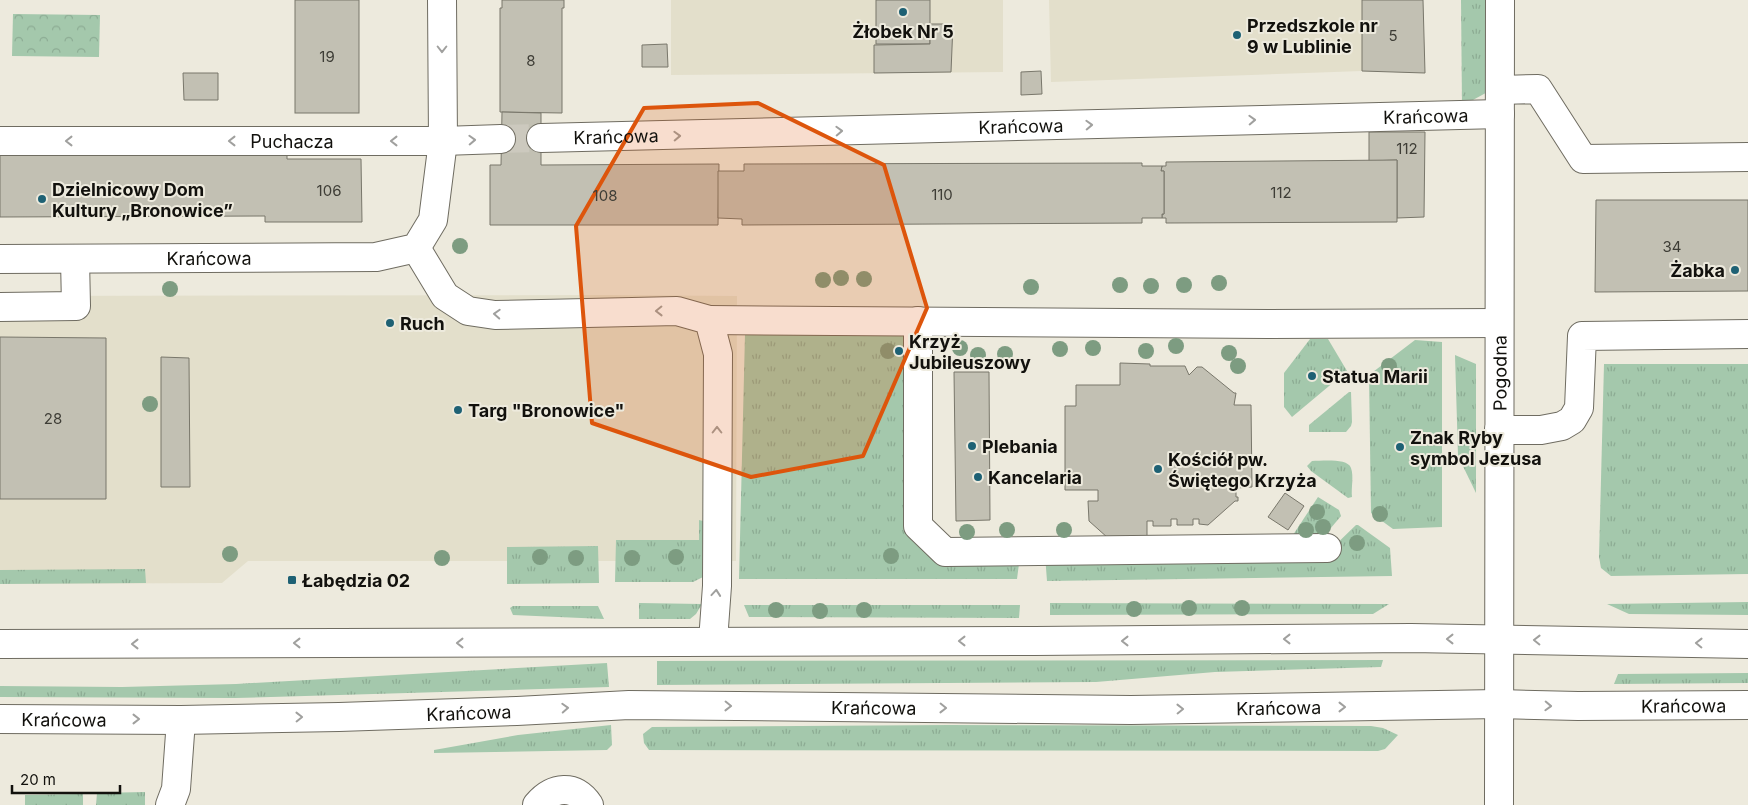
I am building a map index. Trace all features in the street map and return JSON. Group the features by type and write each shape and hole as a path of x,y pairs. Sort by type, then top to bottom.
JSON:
{"street":[{"path":"442,0 443,141 433,220 416,248 445,296 468,311 495,315 677,311 709,320 1499,323"},
{"name":"Pogodna","path":"1499,805 1500,0"},
{"name":"Krańcowa","path":"541,138 1501,102 1538,89 1583,159 1748,157"},
{"name":"Puchacza","path":"0,141 443,141 501,139"},
{"name":"Krańcowa","path":"0,259 376,257 416,248"},
{"path":"0,307 76,306 75,259"},
{"path":"709,320 718,354 717,586 713,641"},
{"path":"918,321 918,526 945,552 1327,548"},
{"path":"1499,430 1542,430 1562,426 1572,420 1579,408 1582,336 1748,334"},
{"path":"0,644 1498,639 1748,644"},
{"name":"Krańcowa","path":"0,719 181,720 516,711 629,705 1131,710 1499,704 1748,706"},
{"path":"170,805 176,789 181,720"},
{"path":"537,805 544,798 555,792 570,790 583,796 589,805"}],"highlighted area":[{"path":"758,103 884,165 927,308 863,456 751,477 592,423 576,226 644,108"}],"shaded area":[{"path":"671,0 1003,0 1003,72 671,75"},
{"name":"Przedszkole nr 9 w Lublinie","path":"1049,0 1423,0 1425,73 1362,71 1051,82"},
{"path":"0,296 737,296 736,561 248,561 222,583 0,584"}],"green space":[{"path":"1461,0 1491,0 1493,89 1462,106"},
{"path":"13,14 100,15 99,57 12,56"},
{"path":"904,332 907,534 939,559 1020,556 1017,579 739,579 745,334"},
{"path":"1310,339 1328,339 1347,371 1292,417 1284,407 1284,373"},
{"path":"1415,340 1442,342 1442,527 1393,529 1371,513 1369,375"},
{"path":"1455,355 1476,364 1476,493 1458,456"},
{"path":"1604,364 1748,364 1748,574 1611,576 1601,568 1599,557"},
{"path":"1351,392 1352,422 1346,432 1309,432 1309,425"},
{"path":"1312,461 1340,461 1349,465 1352,475 1352,497 1348,498 1311,471 1307,466"},
{"path":"1318,497 1339,510 1341,516 1325,535 1293,535"},
{"path":"699,520 703,521 707,529 706,570 703,577 693,582 615,582 616,540 699,540"},
{"path":"1356,525 1390,548 1392,576 1047,581 1045,555 1324,556"},
{"path":"598,546 599,583 507,584 507,547"},
{"path":"145,569 146,583 0,584 0,570"},
{"path":"1748,602 1748,615 1629,614 1607,604"},
{"path":"639,603 702,604 696,614 690,619 639,619"},
{"path":"1050,603 1389,604 1373,614 1050,615"},
{"path":"744,605 1020,605 1019,618 749,617"},
{"path":"513,606 598,606 604,619 513,615 510,608"},
{"path":"1383,660 1381,667 1215,672 1096,682 657,685 657,661"},
{"path":"607,663 609,687 235,698 0,697 0,686 122,687 236,684"},
{"path":"1748,673 1748,683 1614,684 1618,674"},
{"path":"611,725 612,745 607,750 434,753 434,750 518,735"},
{"path":"949,725 1371,726 1383,728 1398,735 1385,749 1378,751 649,750 644,743 643,734 652,727"},
{"path":"145,792 145,805 96,805 97,793"},
{"path":"83,794 83,805 25,805 25,795"}],"building":[{"path":"295,0 359,0 359,113 295,113"},
{"path":"502,0 564,0 564,8 562,8 562,113 500,112 500,8 502,8"},
{"name":"Żłobek Nr 5","path":"876,0 930,0 930,44 876,44"},
{"path":"1362,0 1423,0 1425,73 1362,71"},
{"path":"930,24 953,24 951,72 874,73 874,45 930,44"},
{"path":"667,44 668,67 642,67 642,45"},
{"path":"1041,71 1042,94 1021,95 1021,72"},
{"path":"183,73 218,73 218,100 184,100"},
{"path":"502,112 541,113 541,165 719,164 718,225 490,225 490,165 501,165"},
{"path":"1369,132 1425,132 1424,217 1397,218 1397,160 1369,161"},
{"path":"287,151 287,159 361,159 362,222 265,222 265,216 0,217 0,152"},
{"path":"1397,160 1397,222 1166,223 1166,218 1162,218 1162,214 1164,214 1164,171 1161,171 1162,166 1166,166 1166,162"},
{"path":"1142,163 1142,166 1162,166 1161,171 1164,171 1164,214 1162,214 1162,218 1142,218 1142,223 742,225 742,219 718,218 718,171 744,171 744,164"},
{"path":"1596,200 1748,200 1748,291 1595,292"},
{"path":"0,337 106,338 106,499 0,499"},
{"path":"161,357 189,358 190,487 161,487"},
{"name":"Kościół pw. Świętego Krzyża","path":"1120,363 1150,364 1150,366 1185,366 1189,375 1197,367 1202,367 1236,393 1234,405 1251,405 1252,487 1236,488 1238,501 1235,501 1208,525 1199,524 1199,519 1193,519 1193,525 1177,525 1177,519 1171,519 1171,526 1153,526 1153,521 1147,521 1147,538 1108,538 1089,521 1088,501 1098,501 1098,490 1065,490 1065,406 1076,406 1076,385 1120,385"},
{"name":"Plebania","path":"954,372 989,372 990,520 956,521"},
{"path":"1285,493 1304,506 1288,530 1268,517"}],"tunnel":[{"path":"501,139 541,138"}],"place":[{"name":"Żłobek Nr 5","path":"903,12"},
{"name":"Przedszkole nr 9 w Lublinie","path":"1237,35"},
{"name":"Dzielnicowy Dom Kultury „Bronowice”","path":"42,199"},
{"name":"Żabka","path":"1735,270"},
{"name":"Ruch","path":"390,323"},
{"name":"Krzyż Jubileuszowy","path":"899,351"},
{"name":"Statua Marii","path":"1312,376"},
{"name":"Targ \"Bronowice\"","path":"458,410"},
{"name":"Plebania","path":"972,446"},
{"name":"Znak Ryby symbol Jezusa","path":"1400,447"},
{"name":"Kościół pw. Świętego Krzyża","path":"1158,469"},
{"name":"Kancelaria","path":"978,477"},
{"name":"Łabędzia 02","path":"292,580"}]}
